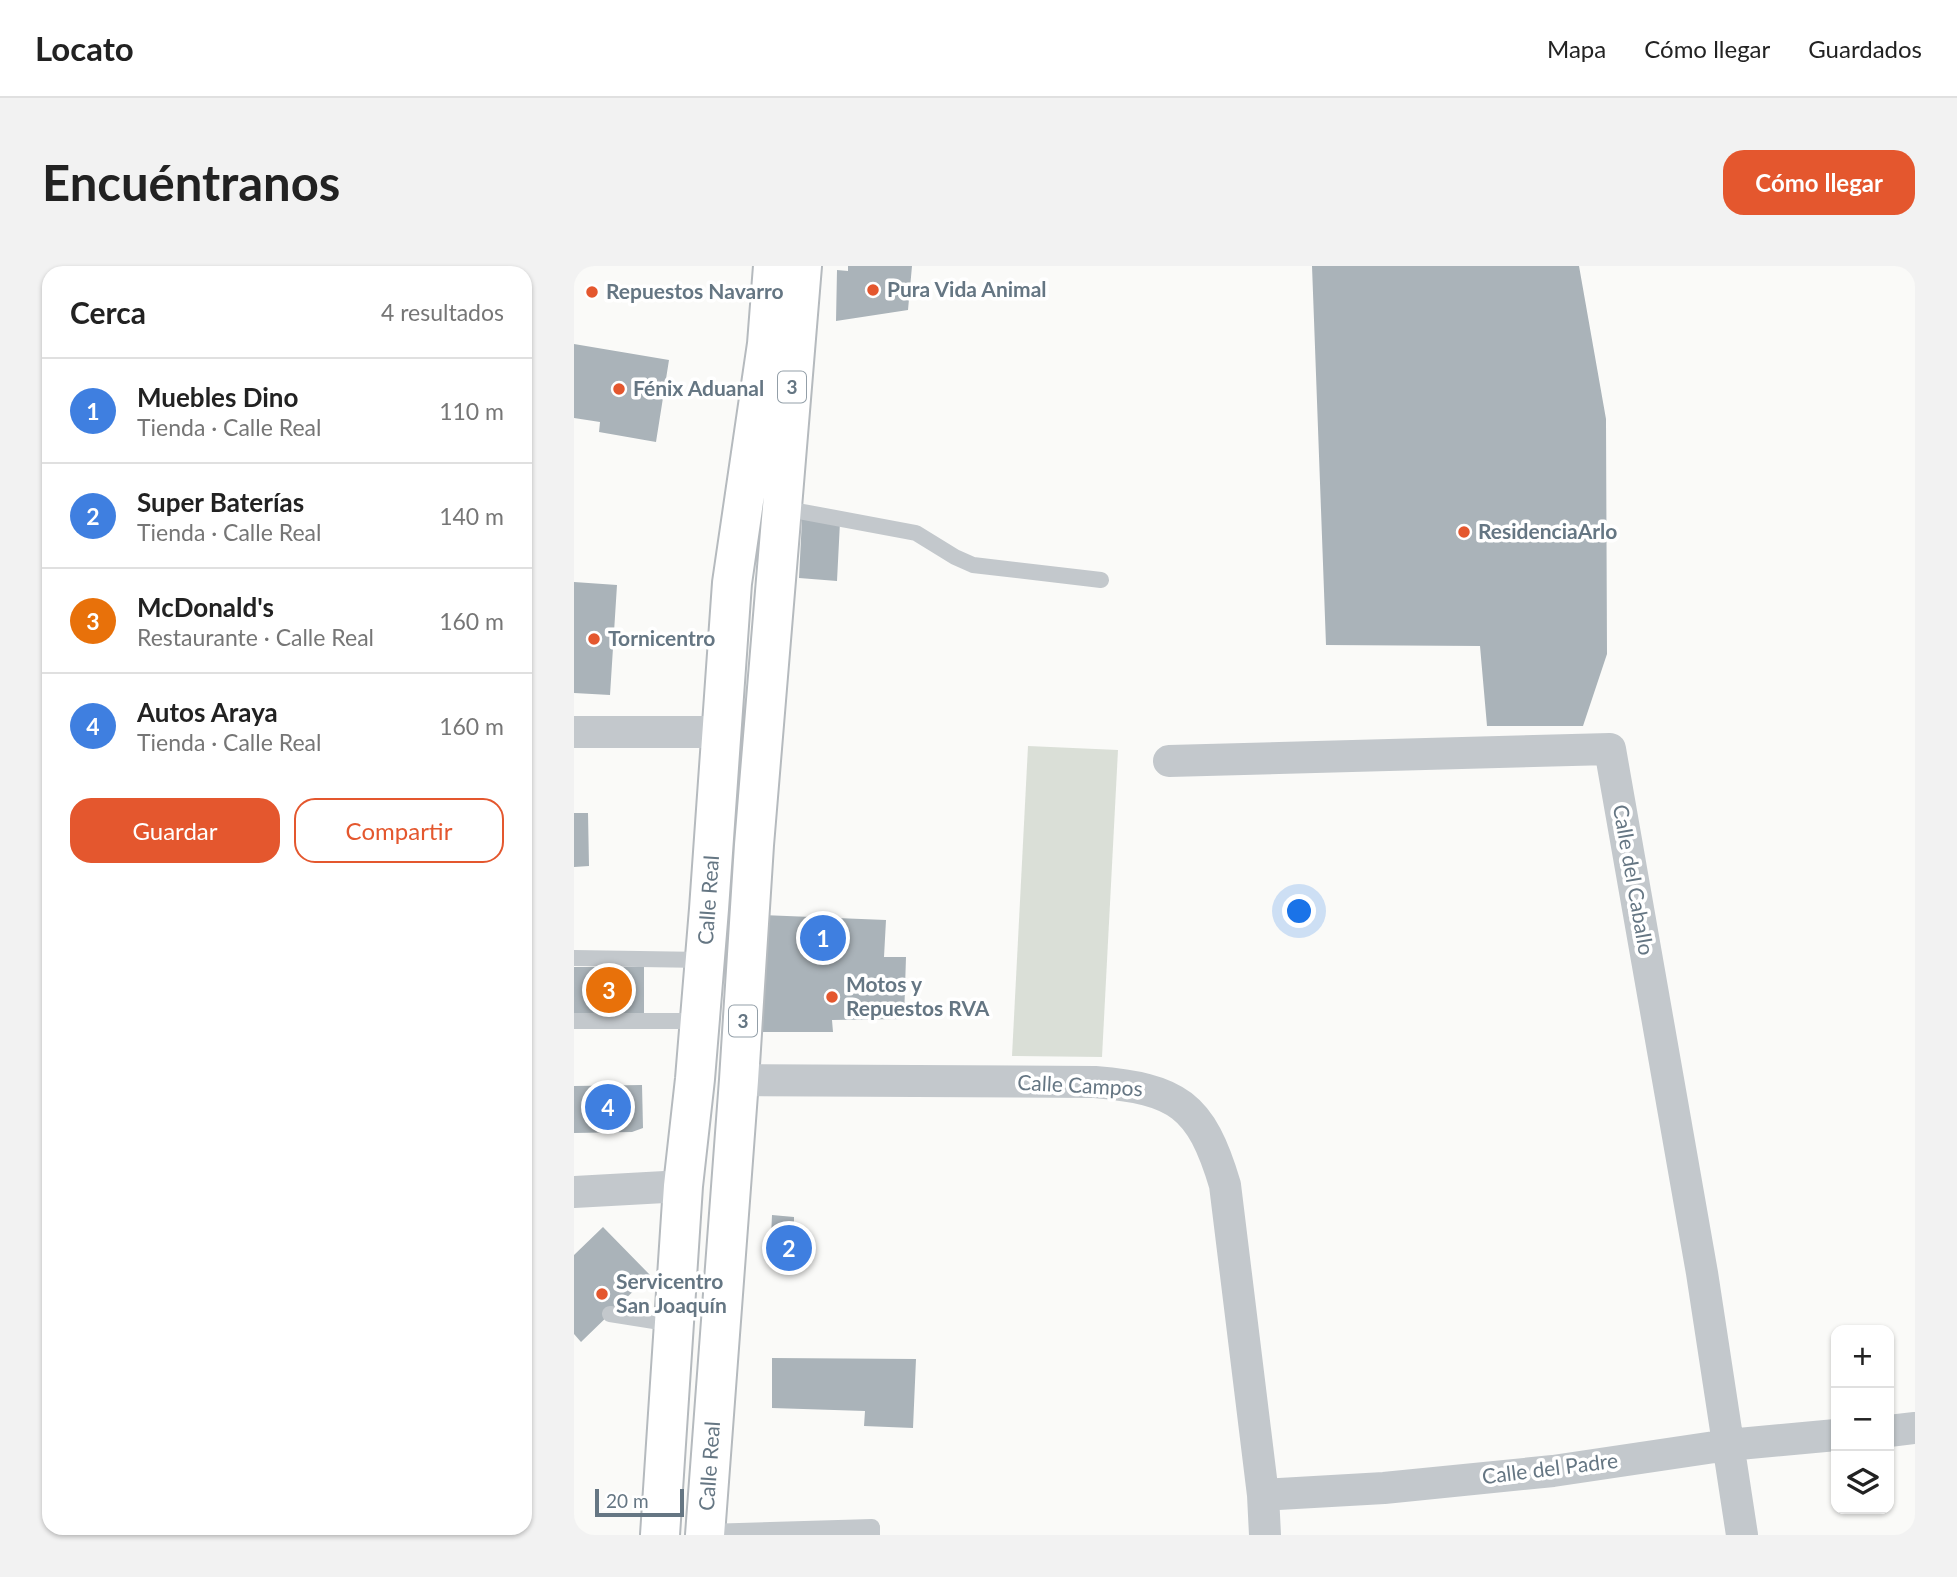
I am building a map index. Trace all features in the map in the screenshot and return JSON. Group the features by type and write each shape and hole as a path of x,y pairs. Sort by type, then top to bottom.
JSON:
{"main road":[{"name":"Calle Real","path":"660,1535 683,1186 705,960 732,583 767,344 773,266"},
{"name":"Calle Real","path":"705,1533 740,1080 754,845 802,266"},
{"path":"754,845 745,826 739,796 740,757 736,744 721,732 741,711 744,702 756,598 778,552"},
{"path":"709,909 719,955 720,1062 727,1073 740,1080"},
{"path":"717,1361 707,1333 700,1278 702,1213 697,1196 683,1186 708,1164 720,1096 726,1087 740,1080"}],"street":[{"path":"574,732 721,732"},
{"name":"Calle del Caballo","path":"1169,761 1610,749 1702,1273 1728,1445"},
{"name":"Calle Campos","path":"740,1080 1095,1082 1153,1090 1181,1105 1195,1118 1209,1138 1226,1185 1263,1494 1265,1535"},
{"path":"574,1192 683,1186"},
{"path":"1894,1430 1915,1428"},
{"name":"Calle del Padre","path":"1263,1494 1384,1488 1540,1472 1728,1445 1831,1435"},
{"path":"1728,1445 1742,1535"}],"lane":[{"path":"782,508 916,533 973,565 1101,580"},
{"path":"574,958 705,960"},
{"path":"574,1021 700,1021"},
{"path":"610,1314 674,1324"},
{"path":"705,1533 872,1527 872,1535"}],"shaded area":[{"path":"1028,746 1118,750 1102,1057 1012,1056"}],"building":[{"name":"Pura Vida Animal","path":"848,266 912,266 908,310 836,321 837,270 848,271"},
{"name":"ResidenciaArlo","path":"1312,266 1579,266 1606,419 1607,654 1583,726 1487,726 1480,646 1326,645"},
{"name":"Fénix Aduanal","path":"574,344 669,360 656,442 599,432 600,422 574,418"},
{"path":"802,519 840,522 837,581 799,578"},
{"name":"Tornicentro","path":"574,582 617,585 610,695 574,693"},
{"path":"574,813 588,813 589,866 574,867"},
{"path":"761,915 886,920 884,957 906,957 904,1019 832,1020 833,1032 758,1032"},
{"path":"574,967 644,967 644,1013 574,1013"},
{"path":"642,1085 643,1128 632,1132 574,1133 574,1086"},
{"path":"772,1215 794,1217 794,1233 809,1235 805,1264 770,1260"},
{"name":"Servicentro San Joaquín","path":"603,1227 650,1275 581,1342 574,1334 574,1255"},
{"path":"772,1358 916,1359 913,1428 864,1426 865,1411 772,1408"}],"place":[{"name":"Pura Vida Animal","path":"873,290"},
{"name":"Repuestos Navarro","path":"592,292"},
{"name":"Fénix Aduanal","path":"619,389"},
{"name":"ResidenciaArlo","path":"1464,532"},
{"name":"Tornicentro","path":"594,639"},
{"name":"Muebles Dino","path":"823,938"},
{"name":"McDonald's","path":"609,990"},
{"name":"Motos y Repuestos RVA","path":"832,997"},
{"name":"Autos Araya","path":"608,1107"},
{"name":"Super Baterías","path":"789,1248"},
{"name":"Servicentro San Joaquín","path":"602,1294"}]}
